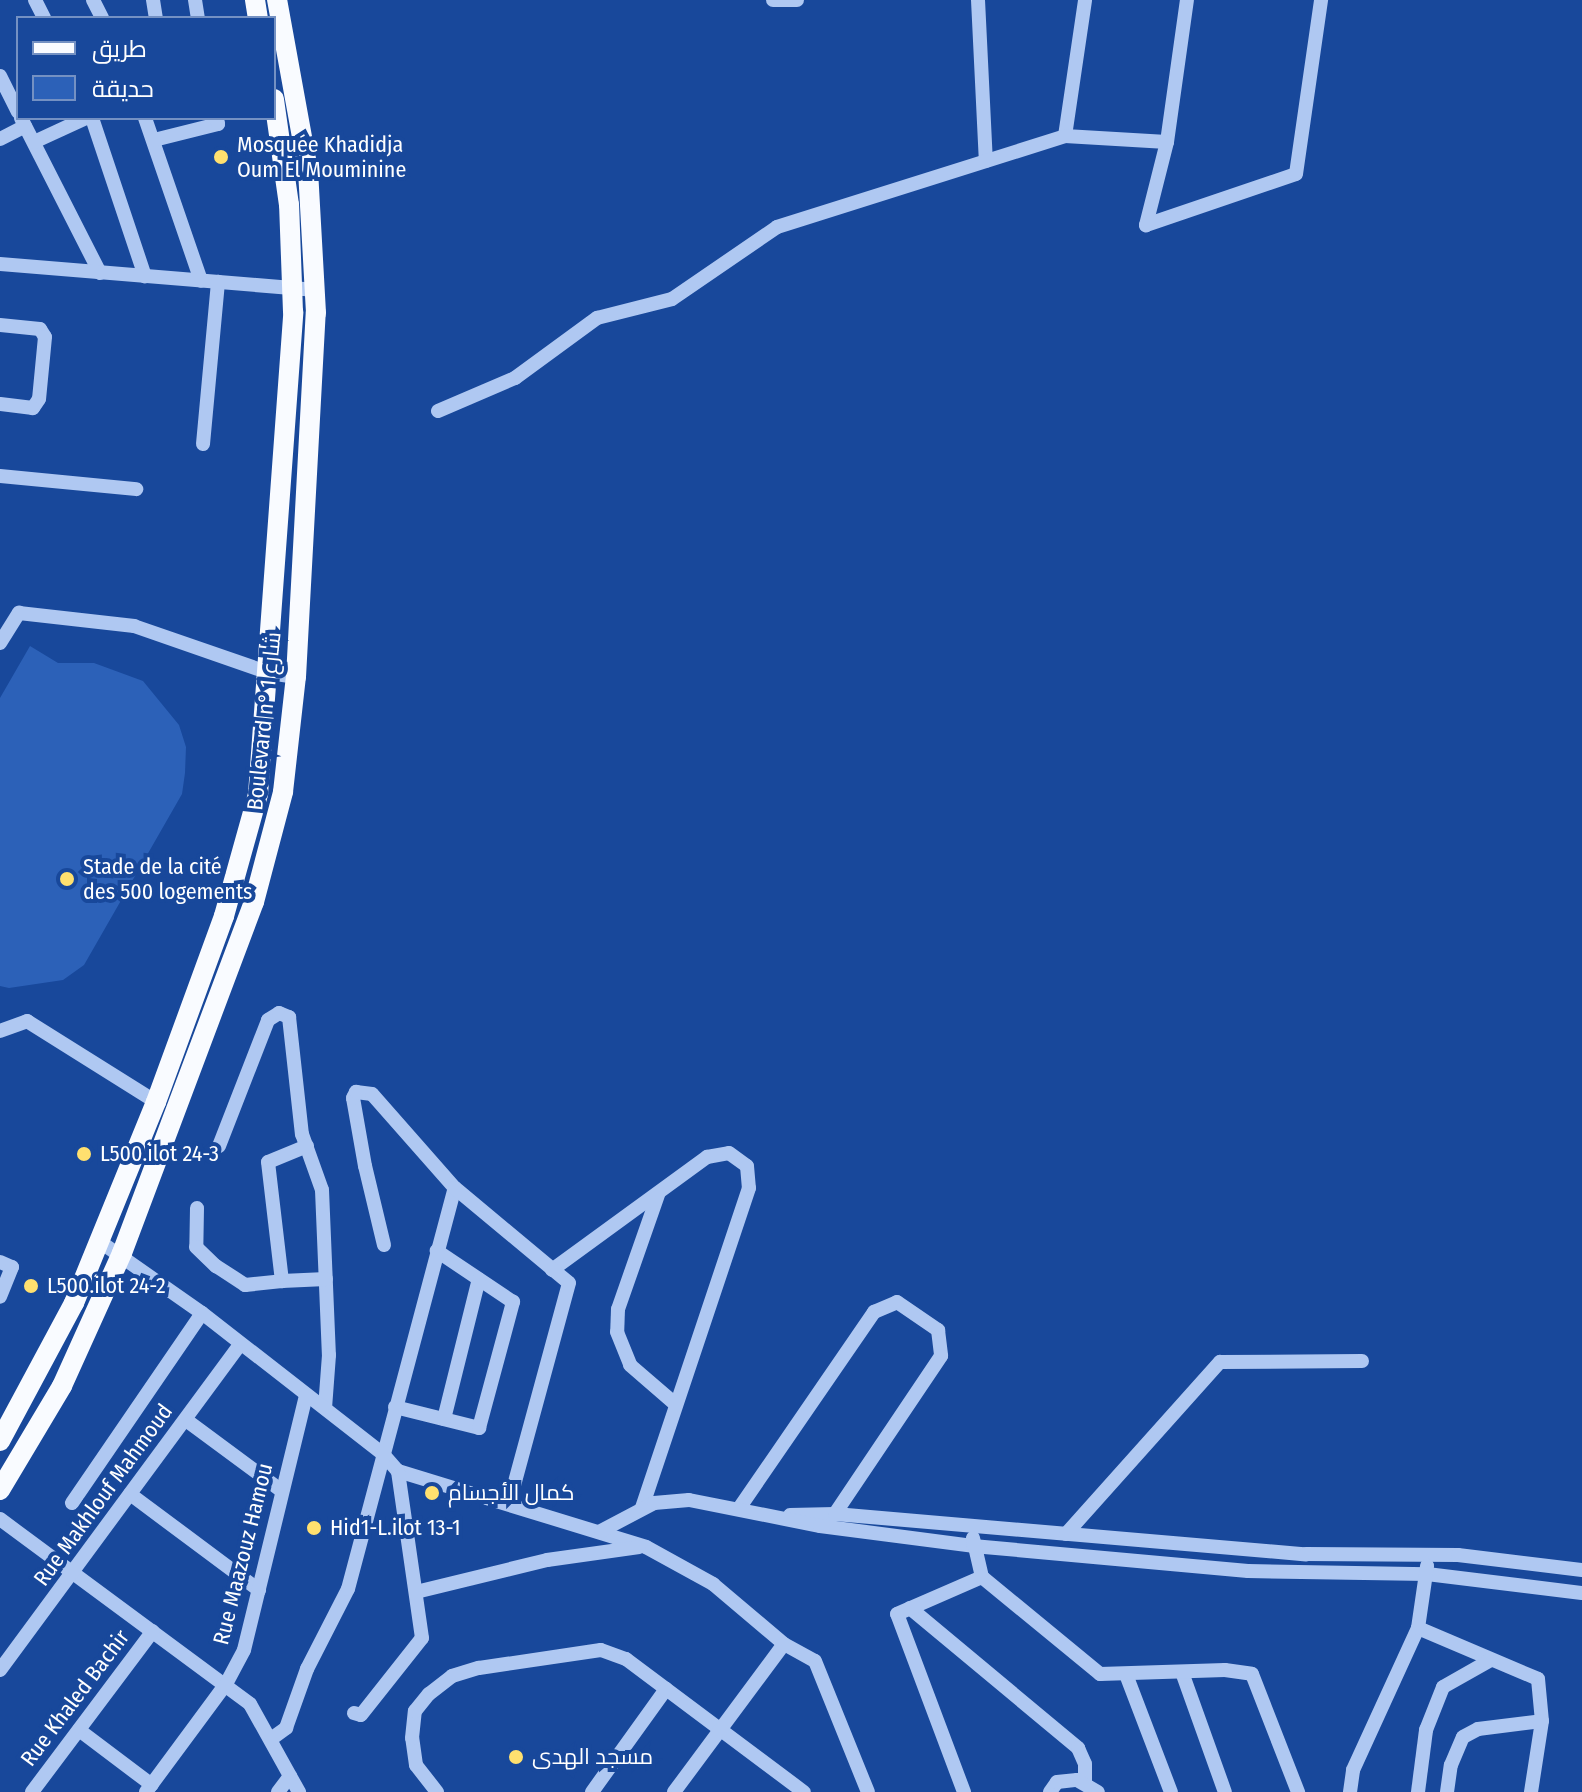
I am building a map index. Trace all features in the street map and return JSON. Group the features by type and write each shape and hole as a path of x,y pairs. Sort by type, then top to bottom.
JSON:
{"main road":[{"name":"Boulevard n° شارع 1","path":"0,1490 62,1386 122,1253 254,902 283,792 296,677 316,290 308,170 277,0"},
{"name":"Boulevard n° شارع 1","path":"0,1441 43,1366 156,1102 243,852 258,794 270,673 293,287 289,205 276,113"}],"street":[{"path":"773,0 797,0"},
{"path":"978,0 986,161"},
{"path":"1065,136 1085,0"},
{"path":"1187,0 1167,142 1146,225 1296,174 1321,0"},
{"path":"0,76 16,108"},
{"path":"34,142 84,120"},
{"path":"90,120 145,276"},
{"path":"146,120 201,281"},
{"path":"154,140 173,125 218,124 217,120"},
{"path":"0,139 23,122 100,273"},
{"path":"438,411 515,378 597,318 672,299 777,227 1065,136 1167,142"},
{"path":"0,264 316,290"},
{"path":"203,444 218,282"},
{"path":"0,325 40,329 45,337 39,399 33,408 0,404"},
{"path":"0,476 136,489"},
{"path":"0,643 19,613 134,626 270,673 296,677"},
{"path":"219,1146 268,1020 279,1013 289,1017 307,1146 322,1190 329,1355 325,1408"},
{"path":"0,1031 27,1021 156,1102"},
{"path":"384,1245 365,1166 353,1098 356,1092 372,1094 455,1188 569,1283 509,1504"},
{"path":"282,1281 268,1162 307,1146"},
{"path":"552,1270 714,1153 736,1155 750,1173 749,1188 674,1403 642,1508"},
{"path":"271,1739 286,1728 307,1669 348,1589 455,1188"},
{"path":"658,1195 618,1309 617,1332 630,1365 674,1403"},
{"path":"197,1208 196,1247 216,1266 245,1285 326,1279"},
{"path":"99,1241 122,1253 202,1313 383,1454 398,1471 646,1547 713,1584 784,1644 815,1661 868,1792"},
{"path":"395,1407 479,1428 513,1302 437,1251"},
{"path":"0,1262 12,1267 0,1297"},
{"path":"444,1419 479,1279"},
{"path":"740,1507 874,1312 897,1302 938,1330 941,1356 835,1514"},
{"path":"72,1503 202,1313"},
{"name":"Rue Makhlouf Mahmoud","path":"0,1670 240,1345"},
{"path":"1066,1534 1220,1362 1362,1361"},
{"name":"Rue Maazouz Hamou","path":"149,1788 226,1684 244,1650 306,1395"},
{"path":"186,1420 282,1491"},
{"path":"354,1713 361,1715 422,1638 398,1471"},
{"path":"130,1494 259,1590"},
{"path":"601,1531 642,1508 677,1499 740,1507 820,1526 973,1546 1184,1565 1427,1574 1582,1593"},
{"path":"785,1516 835,1514 1306,1554 1428,1554 1582,1570"},
{"path":"0,1519 250,1704 299,1792"},
{"path":"972,1525 973,1546 982,1577 1100,1674 1127,1677 1225,1670 1252,1674 1298,1792"},
{"path":"1184,1565 1186,1546"},
{"path":"416,1592 547,1560 646,1547"},
{"path":"1350,1792 1353,1770 1418,1628 1428,1554"},
{"path":"964,1792 897,1614 982,1577"},
{"path":"910,1608 1078,1748 1085,1783"},
{"path":"1418,1628 1489,1661 1538,1679 1542,1721 1531,1792"},
{"name":"Rue Khaled Bachir","path":"32,1792 153,1631"},
{"path":"674,1792 784,1644"},
{"path":"437,1792 416,1765 415,1711 452,1676 601,1650 626,1659 804,1792"},
{"path":"1418,1792 1426,1730 1443,1687 1489,1661"},
{"path":"1183,1675 1225,1792"},
{"path":"1127,1677 1171,1792"},
{"path":"592,1792 666,1689"},
{"path":"1447,1792 1451,1765 1463,1737 1478,1729 1542,1721"},
{"path":"79,1730 149,1788"},
{"path":"278,1792 290,1776"},
{"path":"1050,1792 1057,1782 1085,1783 1098,1792"}],"green space":[{"name":"Stade de la cité des 500 logements","path":"30,646 58,663 94,663 143,681 179,725 186,747 185,773 182,794 84,965 63,980 9,988 0,986 0,698"}],"place":[{"name":"Mosquée Khadidja Oum El Mouminine","path":"221,157"},
{"name":"Stade de la cité des 500 logements","path":"67,879"},
{"name":"L500.ilot 24-3","path":"84,1154"},
{"name":"L500.ilot 24-2","path":"31,1286"},
{"name":"كمال الأجسام","path":"432,1493"},
{"name":"Hid1-L.ilot 13-1","path":"314,1528"},
{"name":"مسجد الهدى","path":"516,1757"}]}
